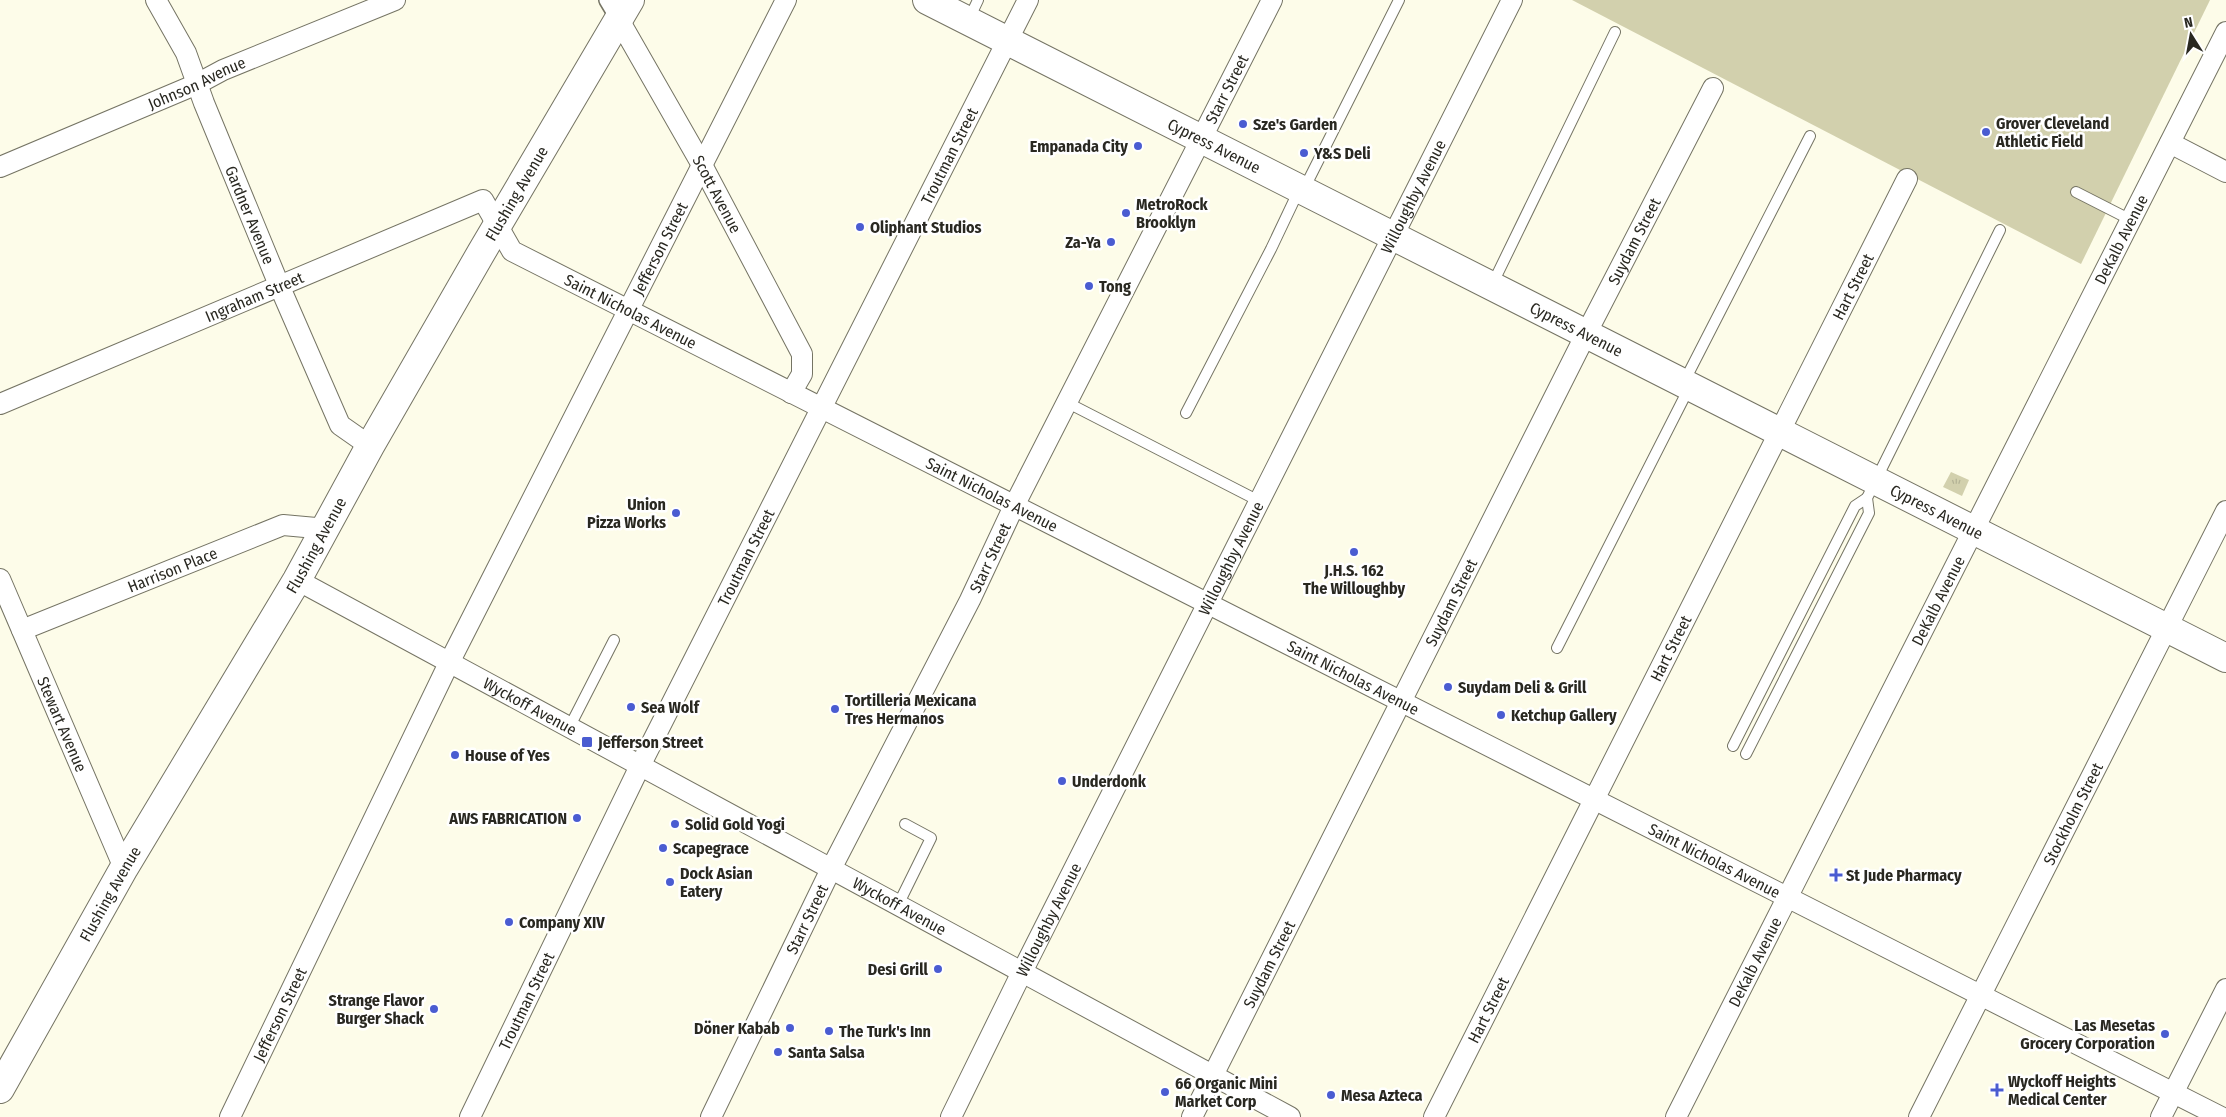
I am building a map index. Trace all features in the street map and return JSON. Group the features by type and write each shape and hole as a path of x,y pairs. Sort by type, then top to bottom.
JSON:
{"main road":[{"name":"Cypress Avenue","path":"927,0 973,10 1008,41 1779,433 1871,490 1973,531 2226,658"},
{"name":"Flushing Avenue","path":"0,1090 124,868 297,580 370,446 498,225 619,7"}],"street":[{"name":"Gardner Avenue","path":"156,0 186,53 279,285 340,425 370,446"},
{"name":"Johnson Avenue","path":"0,167 197,84 223,70 395,0"},
{"name":"Jefferson Street","path":"230,1117 449,664 786,0"},
{"name":"Troutman Street","path":"470,1117 640,766 1028,0"},
{"name":"Starr Street","path":"711,1117 831,869 970,600 1014,506 1272,0"},
{"name":"Willoughby Avenue","path":"952,1117 1022,972 1512,0"},
{"name":"Scott Avenue","path":"619,7 802,354 802,374 791,393"},
{"name":"DeKalb Avenue","path":"1676,1117 2226,32"},
{"name":"Suydam Street","path":"1192,1117 1586,334 1713,88"},
{"path":"2170,143 2226,172"},
{"name":"Hart Street","path":"1434,1117 1907,179"},
{"name":"Ingraham Street","path":"0,404 483,200 498,225"},
{"name":"Saint Nicholas Avenue","path":"498,225 512,251 2221,1117"},
{"name":"Stockholm Street","path":"1919,1117 2226,511"},
{"name":"Harrison Place","path":"22,630 283,525 326,529"},
{"name":"Stewart Avenue","path":"0,579 124,868"},
{"name":"Wyckoff Avenue","path":"297,580 449,664 1290,1117"},
{"path":"2162,1117 2226,989"}],"lane":[{"path":"1186,413 1399,0"},
{"path":"1491,286 1615,32"},
{"path":"1557,648 1810,136"},
{"path":"2076,192 2131,220"},
{"path":"1733,746 1855,506 1871,490 2000,230"},
{"path":"1068,403 1259,501"},
{"path":"1746,754 1869,513 1871,490"},
{"path":"569,728 614,640"},
{"path":"898,905 931,838 904,824"}],"green space":[{"name":"Grover Cleveland Athletic Field","path":"1572,0 2210,0 2081,264"},
{"path":"1951,472 1969,480 1962,496 1943,487"}],"place":[{"name":"Sze's Garden","path":"1243,124"},
{"name":"Grover Cleveland Athletic Field","path":"1986,132"},
{"name":"Empanada City","path":"1138,146"},
{"name":"Y&S Deli","path":"1304,153"},
{"name":"MetroRock Brooklyn","path":"1126,213"},
{"name":"Oliphant Studios","path":"860,227"},
{"name":"Za-Ya","path":"1111,242"},
{"name":"Tong","path":"1089,286"},
{"name":"Union Pizza Works","path":"676,513"},
{"name":"J.H.S. 162 The Willoughby","path":"1354,552"},
{"name":"Suydam Deli & Grill","path":"1448,687"},
{"name":"Sea Wolf","path":"631,707"},
{"name":"Tortilleria Mexicana Tres Hermanos","path":"835,709"},
{"name":"Ketchup Gallery","path":"1501,715"},
{"name":"Jefferson Street","path":"587,742"},
{"name":"House of Yes","path":"455,755"},
{"name":"Underdonk","path":"1062,781"},
{"name":"AWS FABRICATION","path":"577,818"},
{"name":"Solid Gold Yogi","path":"675,824"},
{"name":"Scapegrace","path":"663,848"},
{"name":"St Jude Pharmacy","path":"1836,875"},
{"name":"Dock Asian Eatery","path":"670,882"},
{"name":"Company XIV","path":"509,922"},
{"name":"Desi Grill","path":"938,969"},
{"name":"Strange Flavor Burger Shack","path":"434,1009"},
{"name":"Döner Kabab","path":"790,1028"},
{"name":"The Turk's Inn","path":"829,1031"},
{"name":"Las Mesetas Grocery Corporation","path":"2165,1034"},
{"name":"Santa Salsa","path":"778,1052"},
{"name":"Wyckoff Heights Medical Center","path":"1997,1090"},
{"name":"66 Organic Mini Market Corp","path":"1165,1092"},
{"name":"Mesa Azteca","path":"1331,1095"}]}
